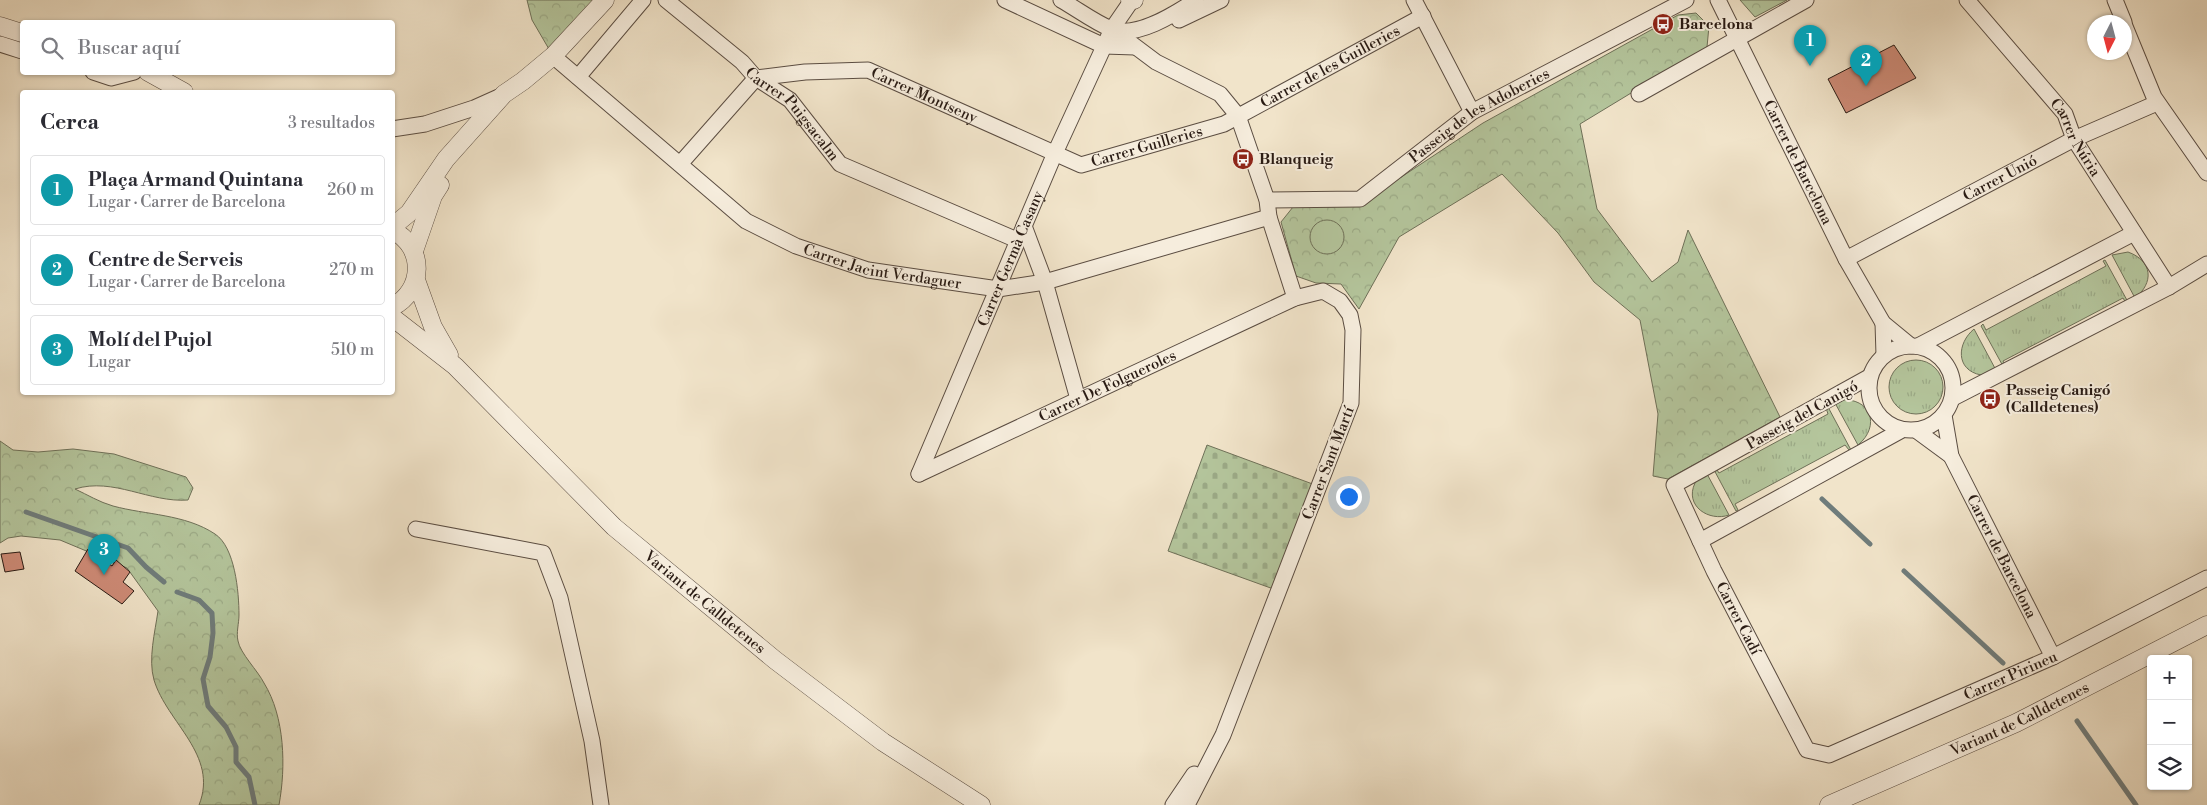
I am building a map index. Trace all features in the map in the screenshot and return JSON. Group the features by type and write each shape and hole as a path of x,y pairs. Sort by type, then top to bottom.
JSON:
{"street":[{"name":"Variant de Calldetenes","path":"395,226 409,213 446,159 504,94 523,82 553,56 604,0"},
{"path":"578,77 643,0"},
{"name":"Carrer Puigsacalm","path":"666,0 742,62 756,78 790,100 840,164 1017,240"},
{"path":"1005,0 1104,46 1135,48"},
{"path":"1061,0 1112,30 1156,62 1220,94 1238,116 1267,200 1269,217 1295,298"},
{"path":"1132,0 1142,29 1135,48"},
{"name":"Carrer Germà Casany","path":"919,474 1055,153 1112,30 1132,0"},
{"path":"1112,30 1129,32 1142,29 1196,0"},
{"path":"1157,21 1164,25 1183,19 1221,0"},
{"path":"1414,0 1472,112"},
{"name":"Passeig de les Adoberies","path":"1267,200 1360,199 1472,112 1686,0"},
{"name":"Carrer de Barcelona","path":"1718,0 1846,259 1883,323 1915,346"},
{"path":"1639,94 1806,0"},
{"name":"Carrer Núria","path":"1967,0 2065,114 2074,139 2169,287"},
{"path":"2115,0 2121,15"},
{"name":"Carrer de les Guilleries","path":"1238,116 1423,16"},
{"path":"0,26 20,32"},
{"path":"2132,42 2157,103 2207,173"},
{"path":"0,44 20,50"},
{"name":"Carrer Jacint Verdaguer","path":"553,56 746,221 796,246 868,270 998,289 1045,282 1269,217"},
{"name":"Carrer Montseny","path":"756,78 805,72 868,70 1055,153"},
{"path":"102,75 111,78 122,75"},
{"path":"153,75 180,90"},
{"path":"680,164 756,78"},
{"path":"395,129 425,124 474,108 504,94"},
{"name":"Carrer Unió","path":"1846,259 2074,139 2157,103"},
{"name":"Carrer Guilleries","path":"1055,153 1081,165 1224,124 1238,116"},
{"name":"Variant de Calldetenes","path":"414,251 433,196 460,155 471,130"},
{"path":"1024,226 1045,282 1078,399"},
{"name":"Variant de Calldetenes","path":"395,231 406,240 414,251 417,263 416,280 433,327 455,366"},
{"path":"1915,346 2134,233"},
{"path":"1953,398 2169,287 2207,264"},
{"path":"395,306 407,297 416,280"},
{"name":"Carrer Sant Martí","path":"1187,805 1223,735 1251,667 1351,403 1353,330 1350,315 1340,301 1323,291 1295,298"},
{"name":"Carrer De Folgueroles","path":"919,474 1295,298"},
{"name":"Variant de Calldetenes","path":"395,319 455,366 622,533 775,660 883,742 981,805"},
{"name":"Carrer de Barcelona","path":"1883,323 1884,355"},
{"path":"1700,541 1909,430 1940,420 1953,398 1953,381 1950,371 1937,355 1915,346 1902,346 1884,355 1875,364 1869,377"},
{"name":"Passeig del Canigó","path":"1869,377 1868,390 1874,410 1888,425 1909,430"},
{"name":"Passeig del Canigó","path":"1674,485 1869,377"},
{"name":"Carrer de Barcelona","path":"1944,415 1950,456 2053,657"},
{"name":"Carrer de Barcelona","path":"1909,430 1950,456"},
{"name":"Carrer Cadí","path":"1674,485 1700,541 1808,750"},
{"path":"416,528 543,553 560,598 588,722 601,805"},
{"name":"Carrer Pirineu","path":"1808,750 1829,755 2053,657 2207,578"},
{"name":"Variant de Calldetenes","path":"1829,805 2016,723 2207,625"},
{"name":"Carrer Sant Martí","path":"1173,805 1206,757 1251,667"}],"green space":[{"path":"527,0 605,0 553,56 532,20"},
{"path":"1740,0 1787,0 1755,17"},
{"path":"1696,13 1709,26 1707,47 1580,124 1597,209 1652,282 1678,262 1688,230 1780,417 1668,479 1653,476 1658,414 1640,320 1594,282 1558,233 1502,174 1399,237 1359,309 1341,284 1316,283 1296,276 1281,222 1293,207 1362,203 1483,123 1678,15"},
{"path":"1327,220 1334,221 1339,225 1343,230 1343,244 1339,249 1334,253 1327,254 1320,253 1315,249 1311,244 1310,237 1311,230 1315,225 1320,221"},
{"path":"2128,252 2142,261 2148,273 2145,286 2135,298 2112,255"},
{"path":"2105,260 2128,302 2126,303 2123,298 2003,361 2006,367 2004,368 1981,326 1983,324 1986,330 2106,266 2103,261"},
{"path":"1974,329 1997,372 1981,375 1967,368 1963,362 1961,355 1964,341"},
{"path":"1911,360 1921,360 1931,364 1939,372 1943,387 1939,402 1931,410 1921,414 1911,414 1901,410 1893,402 1889,392 1889,382 1893,372 1901,364"},
{"path":"1840,400 1851,400 1859,403 1869,414 1871,422 1869,430 1858,445 1835,403"},
{"path":"1828,407 1851,450 1845,445 1735,504 1738,510 1736,511 1713,468 1715,467 1719,473 1828,414 1826,408"},
{"path":"0,441 13,450 38,452 73,449 114,454 186,477 193,488 188,500 160,498 103,486 75,489 113,506 191,522 203,527 222,540 231,559 237,583 239,615 237,635 239,646 271,696 280,727 283,775 279,805 199,805 203,787 202,770 197,755 160,696 152,672 152,654 158,611 127,568 60,540 21,536 8,538 0,543"},
{"path":"1207,445 1318,486 1279,591 1168,551"},
{"path":"1706,472 1729,515 1721,517 1707,514 1696,505 1692,491 1695,483"}],"building":[{"path":"1894,45 1916,78 1846,113 1828,79"},
{"path":"88,549 112,566 116,560 130,572 123,582 134,591 122,604 75,571"},
{"path":"20,552 24,569 5,572 1,554"}],"waterway":[{"path":"1822,499 1870,544"},
{"path":"26,512 128,548 164,582"},
{"path":"1904,571 2003,663"},
{"path":"177,592 199,600 212,613 213,633 210,657 203,679 208,706 226,727 236,747 236,762 249,777 255,805"},
{"path":"2077,721 2136,805"}],"place":[{"name":"Barcelona","path":"1663,24"},
{"name":"Plaça Armand Quintana","path":"1810,66"},
{"name":"Centre de Serveis","path":"1866,86"},
{"name":"Blanqueig","path":"1243,159"},
{"name":"Passeig Canigó (Calldetenes)","path":"1990,399"},
{"name":"Molí del Pujol","path":"104,575"}]}
